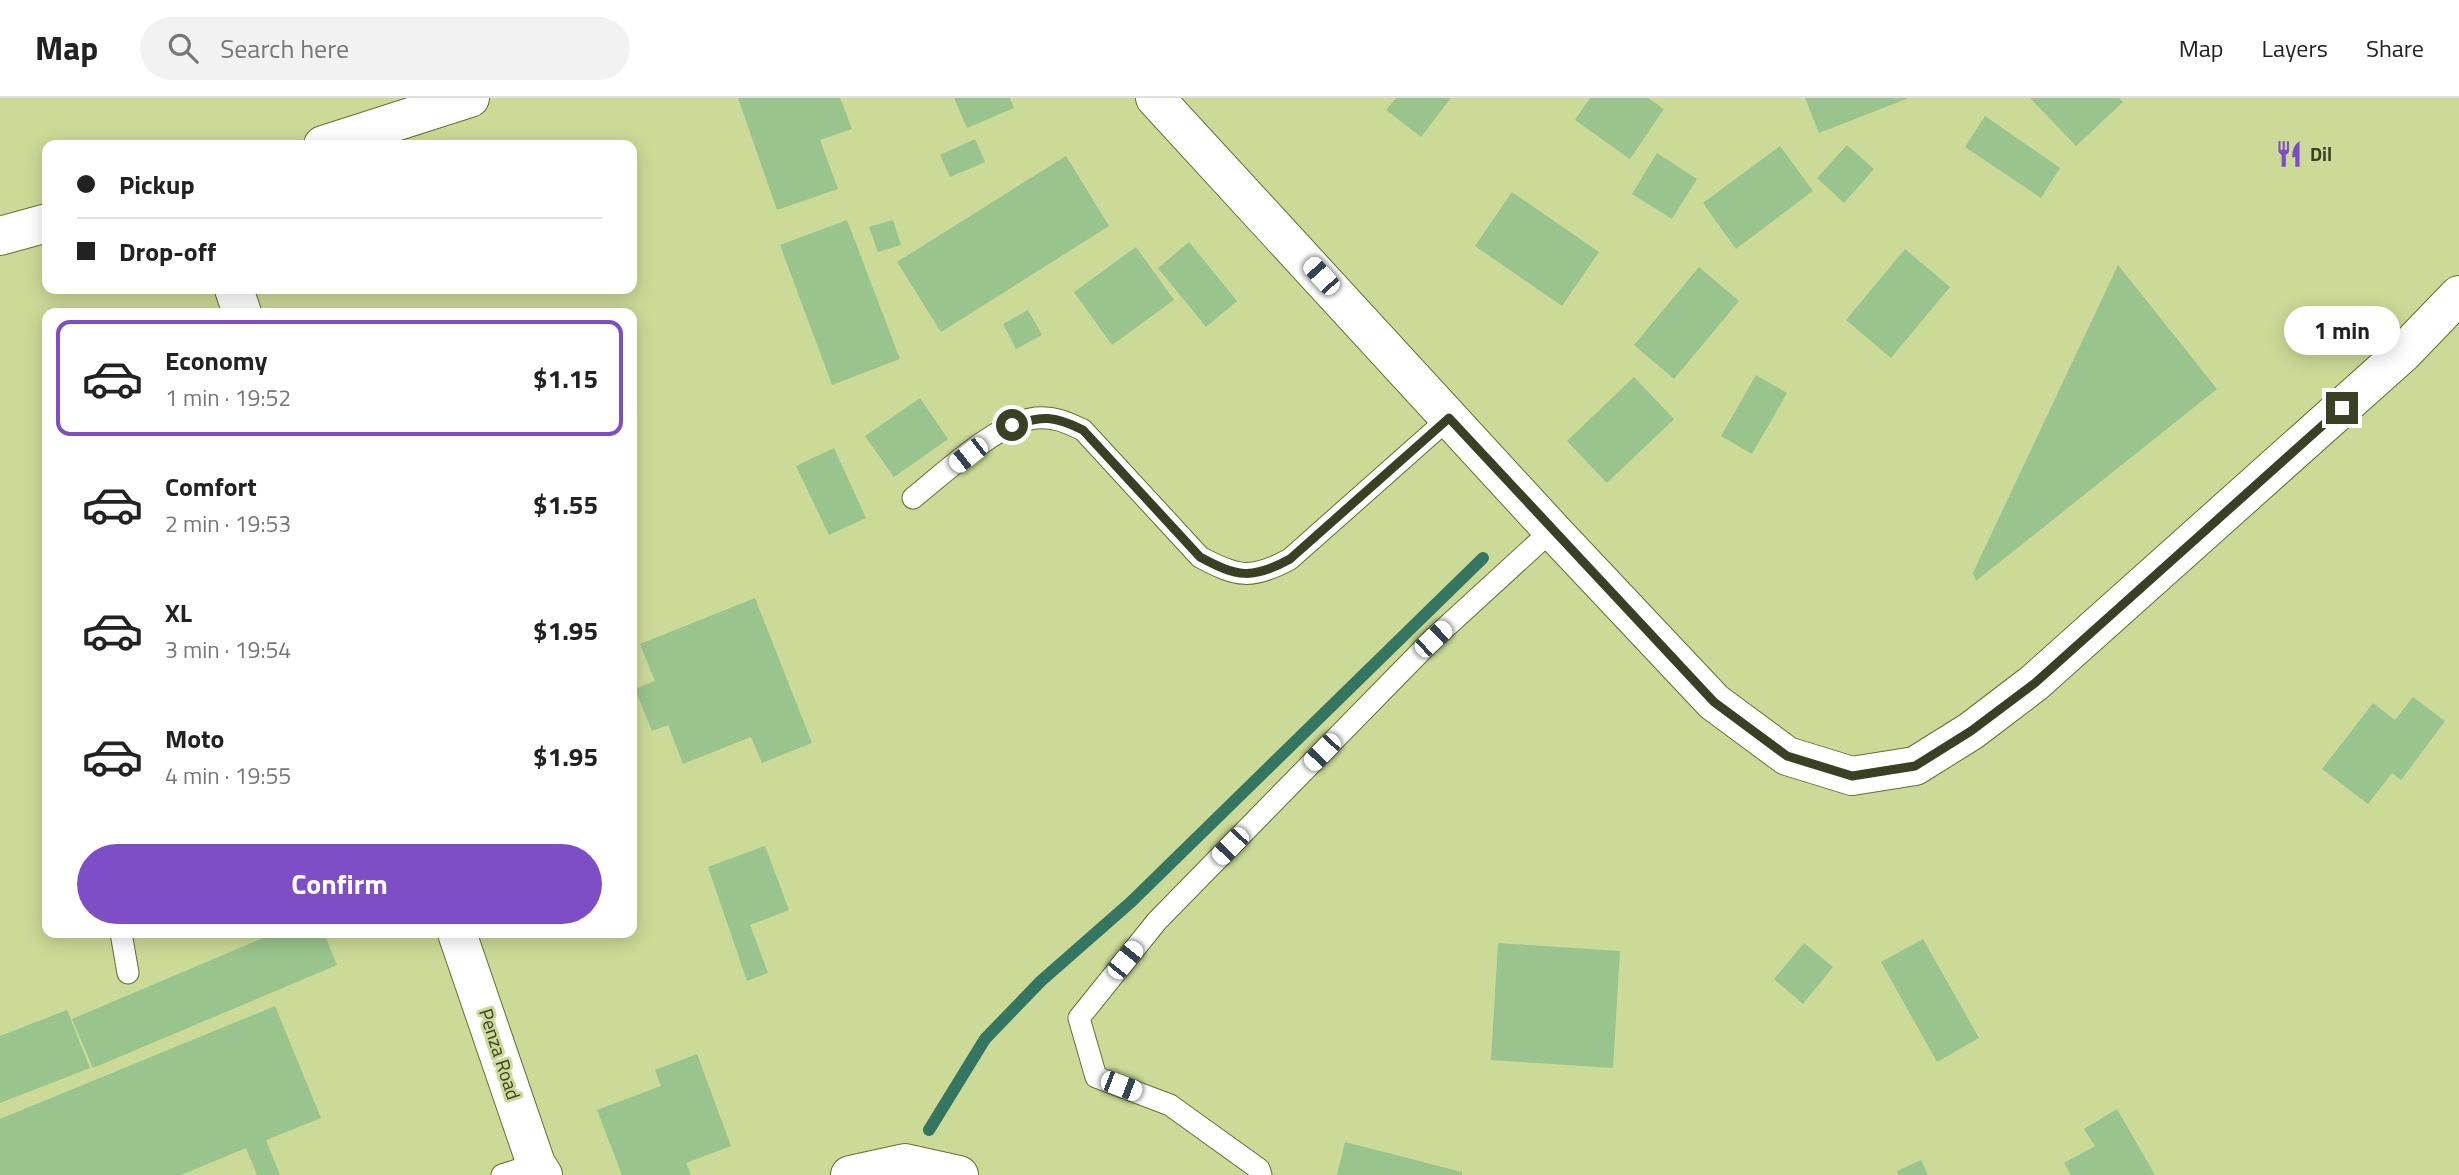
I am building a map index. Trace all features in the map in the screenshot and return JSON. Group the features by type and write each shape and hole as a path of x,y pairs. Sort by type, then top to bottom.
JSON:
{"main road":[{"path":"339,140 470,98"},
{"path":"1155,98 1714,702 1787,756 1852,776 1915,766 1971,731 2035,683 2403,353 2459,295"},
{"path":"0,236 42,224"},
{"name":"Penza Road","path":"458,938 527,1171"},
{"path":"850,1175 905,1163 959,1175"}],"lane":[{"path":"913,498 986,440 1012,425 1036,418 1062,419 1083,430 1200,557 1234,572 1267,572 1290,559 1449,418"},
{"path":"1261,1175 1259,1169 1170,1105 1096,1077 1079,1018 1157,921 1433,639 1552,530"},
{"path":"122,938 128,973"}],"building":[{"path":"738,98 840,98 852,129 820,140 838,189 777,210"},
{"path":"954,98 1010,98 1014,108 967,128"},
{"path":"1396,98 1451,98 1421,137 1386,110"},
{"path":"1590,98 1648,98 1664,109 1630,159 1575,120"},
{"path":"1805,98 1909,98 1819,133"},
{"path":"2030,98 2119,98 2123,102 2076,146"},
{"path":"1985,116 2060,168 2041,198 1965,147"},
{"path":"975,139 985,162 950,177 940,155"},
{"path":"1847,145 1874,169 1844,203 1817,178"},
{"path":"1780,146 1813,191 1736,249 1703,203"},
{"path":"1657,153 1697,179 1672,219 1632,194"},
{"path":"1066,156 1109,226 941,332 897,262"},
{"path":"1512,192 1599,252 1562,306 1475,246"},
{"path":"847,220 900,359 832,385 780,245"},
{"path":"893,220 901,245 878,252 869,227"},
{"path":"1189,242 1237,301 1206,327 1158,268"},
{"path":"1136,247 1174,300 1112,345 1074,292"},
{"path":"1905,249 1950,287 1891,358 1846,320"},
{"path":"2118,265 2217,389 1976,581 1973,573"},
{"path":"1699,267 1739,301 1674,379 1634,345"},
{"path":"1028,310 1042,335 1016,349 1003,324"},
{"path":"1756,375 1787,393 1752,454 1721,436"},
{"path":"1634,377 1674,419 1607,483 1567,441"},
{"path":"920,398 948,439 894,477 865,436"},
{"path":"834,448 866,518 829,535 796,466"},
{"path":"755,598 812,743 762,763 751,737 683,764 668,725 652,731 637,694 637,688 655,681 640,644"},
{"path":"2413,697 2445,721 2401,780 2392,773 2368,804 2322,769 2373,703 2395,720"},
{"path":"765,846 789,910 750,925 768,973 747,981 708,867"},
{"path":"263,938 326,938 337,965 93,1068 72,1019"},
{"path":"1923,939 1979,1038 1937,1062 1881,962"},
{"path":"1498,943 1620,951 1613,1068 1491,1060"},
{"path":"1804,943 1833,967 1803,1004 1774,979"},
{"path":"275,1006 321,1118 266,1140 280,1175 257,1175 246,1148 181,1175 0,1175 0,1119"},
{"path":"67,1010 90,1068 0,1103 0,1036"},
{"path":"697,1054 731,1146 686,1163 691,1175 622,1175 597,1110 661,1086 655,1070"},
{"path":"2117,1109 2155,1175 2071,1175 2064,1163 2095,1146 2084,1129"},
{"path":"1345,1142 1462,1172 1462,1175 1337,1175"},
{"path":"1921,1160 1928,1175 1898,1175 1897,1171"}],"waterway":[{"path":"929,1130 985,1039 1041,981 1131,902 1483,558"}],"place":[{"name":"Dil","path":"2289,154"}],"route":[{"path":"1012,425 1036,418 1062,419 1083,430 1200,557 1222,569 1246,574 1267,572 1290,559 1449,418 1714,702 1787,756 1852,776 1915,766 1971,731 2035,683 2342,408"}]}
